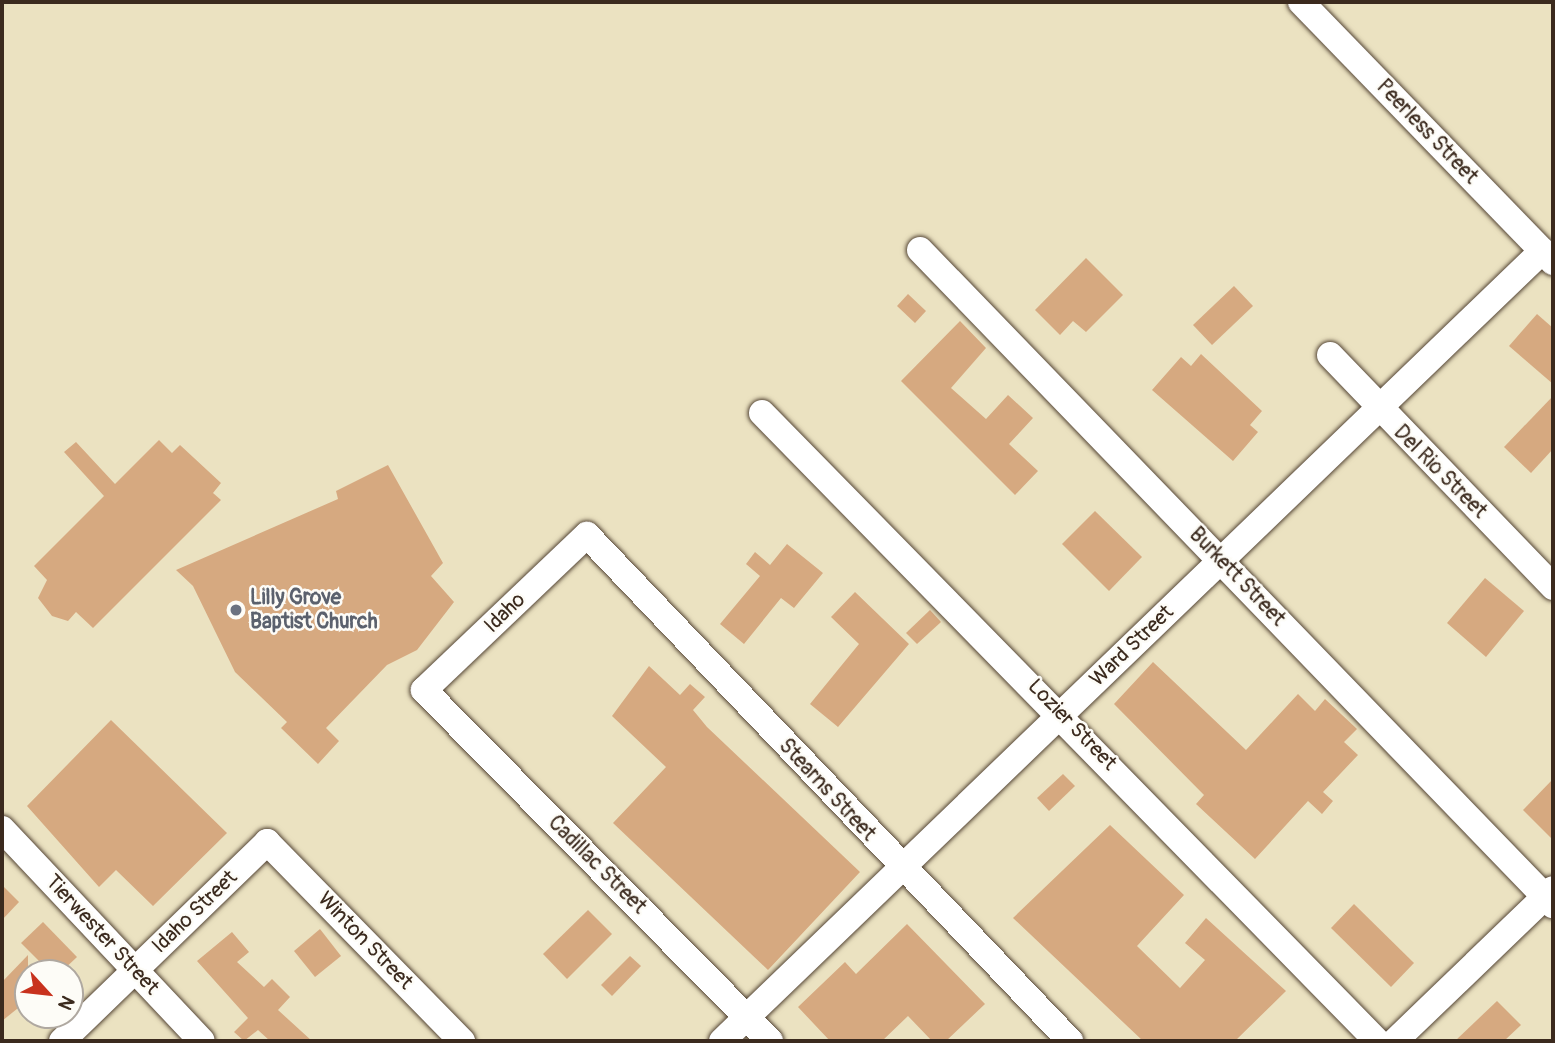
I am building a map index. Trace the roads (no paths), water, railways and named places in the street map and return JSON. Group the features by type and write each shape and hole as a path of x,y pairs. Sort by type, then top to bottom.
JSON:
{"street":[{"name":"Peerless Street","path":"1301,2 1548,257"},
{"name":"Burkett Street","path":"920,250 1220,561 1551,897"},
{"name":"Ward Street","path":"722,1041 1378,409 1548,257"},
{"name":"Del Rio Street","path":"1330,355 1378,409 1553,587"},
{"name":"Lozier Street","path":"762,413 1062,714 1377,1041"},
{"name":"Idaho","path":"424,690 587,535"},
{"name":"Stearns Street","path":"587,535 901,869 1070,1041"},
{"name":"Cadillac Street","path":"424,690 770,1041"},
{"name":"Tierwester Street","path":"2,829 202,1041"},
{"name":"Idaho Street","path":"61,1041 267,842"},
{"name":"Winton Street","path":"267,842 463,1041"},
{"path":"1395,1041 1551,897"}],"place":[{"name":"Lilly Grove Baptist Church","path":"236,610"}]}
